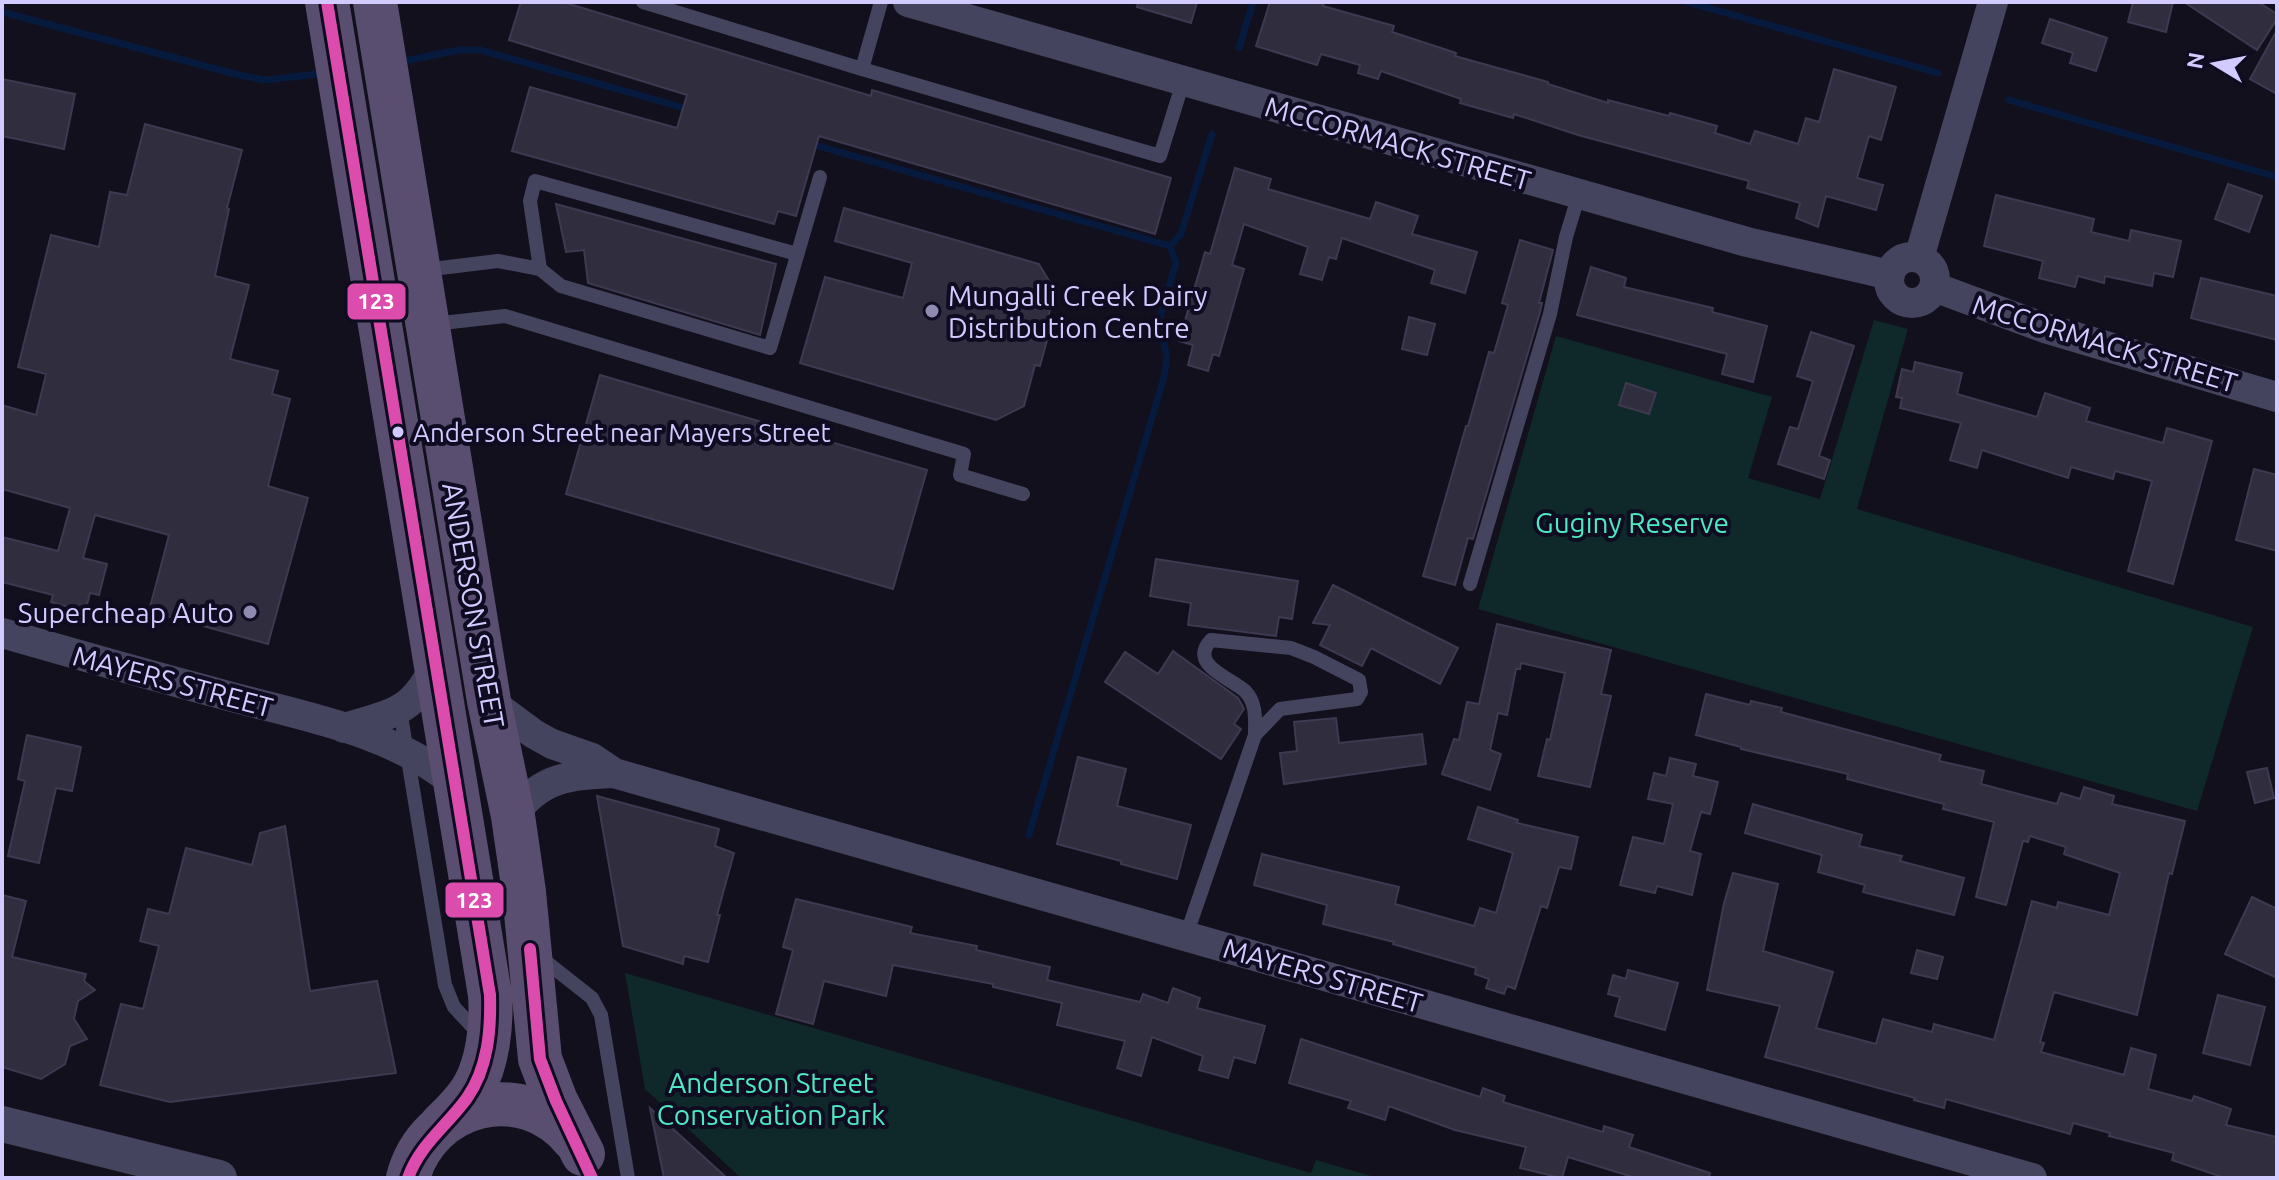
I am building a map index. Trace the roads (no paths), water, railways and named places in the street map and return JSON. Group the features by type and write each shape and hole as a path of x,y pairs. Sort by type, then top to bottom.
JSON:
{"main road":[{"name":"ANDERSON STREET","path":"327,2 490,995 486,1042 474,1086 423,1150"},
{"name":"ANDERSON STREET","path":"375,2 489,701 513,816 540,1059 556,1101 588,1166"},
{"path":"423,1150 461,1113 483,1106 518,1106 541,1114 561,1126 588,1166"}],"street":[{"name":"MCCORMACK STREET","path":"908,2 1747,242 1890,275"},
{"path":"1919,258 1993,2"},
{"path":"1919,258 1933,269 1934,287 1924,299 1906,302 1893,293 1890,275 1901,260 1919,258"},
{"name":"MCCORMACK STREET","path":"1934,287 2032,324 2277,397"},
{"name":"MAYERS STREET","path":"2,633 344,728 407,751 454,783"},
{"path":"344,728 400,710 417,697 436,664"},
{"name":"MAYERS STREET","path":"489,701 534,734 592,758 614,773"},
{"name":"MAYERS STREET","path":"513,816 522,802 534,792 564,778 577,774 614,773 2032,1178"},
{"path":"2,1124 155,1174"},
{"path":"2,1142 155,1174 219,1178"},
{"path":"384,1178 423,1150"}],"lane":[{"path":"643,2 1160,156 1183,82"},
{"path":"862,69 881,2"},
{"path":"420,270 498,261 540,269 561,286 770,348 820,177"},
{"path":"540,269 530,201 535,181 797,254"},
{"path":"1470,584 1550,314 1566,237 1579,194"},
{"path":"429,324 505,316 964,454 960,475 1023,494"},
{"path":"1186,936 1255,735 1254,706 1246,692 1205,660 1205,649 1211,640 1291,648 1359,680 1361,692 1357,699 1280,709 1255,735"},
{"path":"400,710 445,985 454,1007 486,1042"},
{"path":"529,944 552,968 592,998 599,1009 628,1178"}],"waterway":[{"path":"1239,48 1253,2"},
{"path":"1687,2 1938,73"},
{"path":"2,12 239,75 265,80 318,74"},
{"path":"404,61 459,50 480,50 691,110"},
{"path":"2009,100 2277,177"},
{"path":"1029,835 1164,377 1167,357 1159,321 1176,263 1170,246 1181,234 1212,134"},
{"path":"811,144 1170,246"}],"place":[{"name":"Mungalli Creek Dairy Distribution Centre","path":"932,311"},
{"name":"Anderson Street near Mayers Street","path":"398,432"},
{"name":"Supercheap Auto","path":"250,612"}],"park label":[{"name":"Guginy Reserve","path":"1632,522"},
{"name":"Anderson Street Conservation Park","path":"771,1098"}]}
